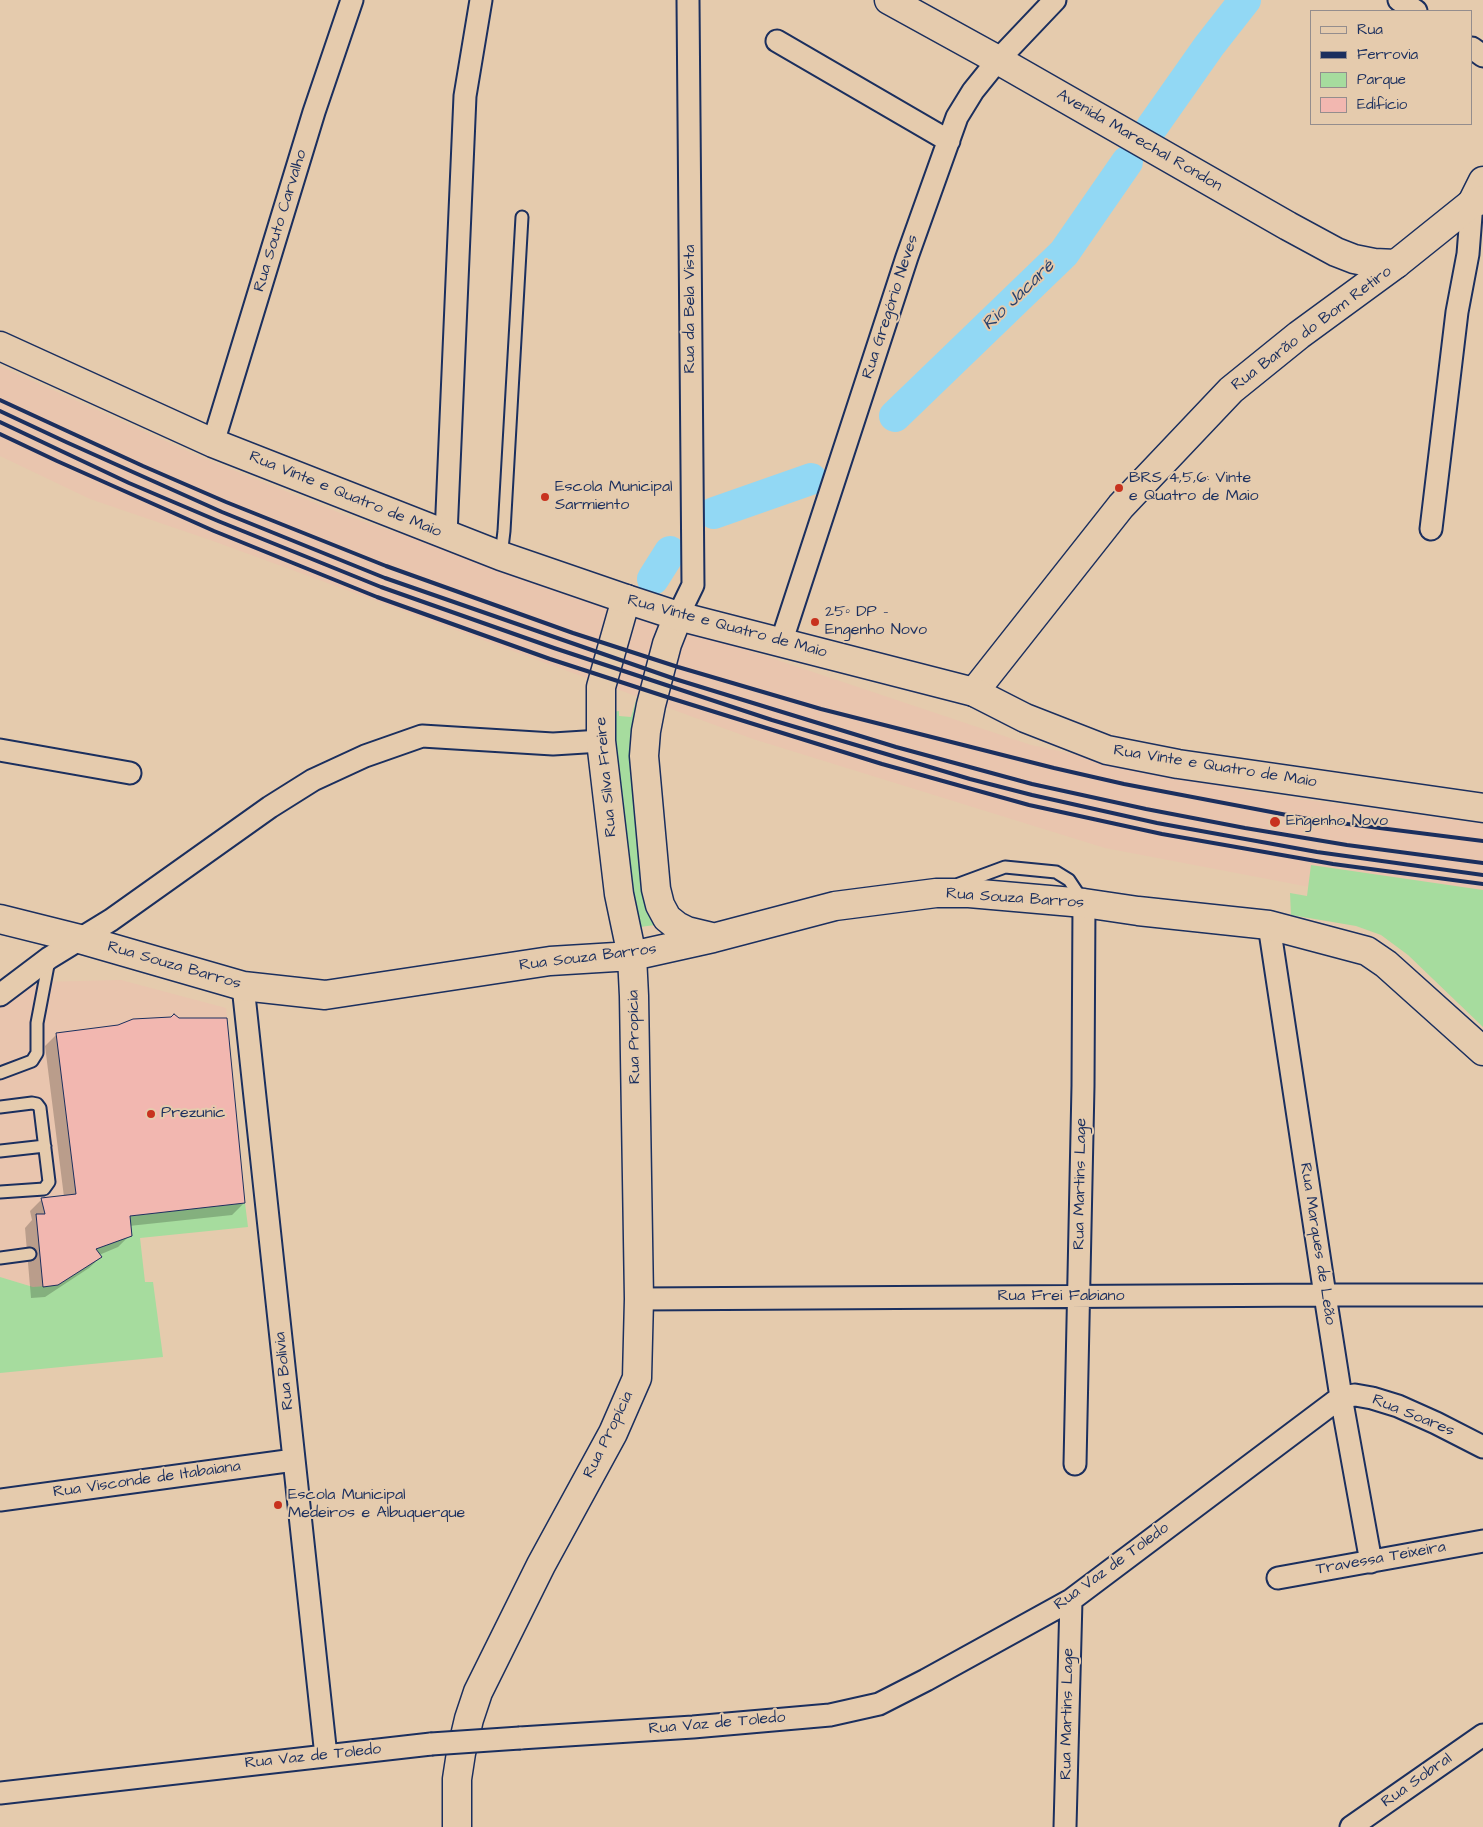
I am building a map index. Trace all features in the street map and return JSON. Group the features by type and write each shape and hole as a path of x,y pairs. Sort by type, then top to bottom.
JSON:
{"main road":[{"name":"Avenida Marechal Rondon","path":"889,0 1336,252 1354,259 1374,263 1396,264"},
{"name":"Rua Barão do Bom Retiro","path":"974,692 1121,506 1231,390 1299,335 1396,264 1479,194"},
{"name":"Rua Vinte e Quatro de Maio","path":"0,346 213,443 501,556 626,600 678,616 974,692 1025,718 1107,750 1178,764 1483,808"},
{"name":"Rua Silva Freire","path":"626,600 601,687 601,741 619,894 632,967"},
{"path":"678,616 668,644 646,730 644,756 656,889 660,905 667,918 688,931 714,938"},
{"name":"Rua Souza Barros","path":"0,919 244,986 325,994 550,961 632,967 662,949 714,938 836,906 936,893 969,893 1084,903 1138,911 1269,925 1367,950 1386,964 1483,1051"},
{"name":"Rua Propícia","path":"457,1827 457,1779 461,1753 478,1692 541,1565 613,1433 637,1378 639,1300 632,967"}],"street":[{"name":"Rua Souto Carvalho","path":"213,443 314,112 352,0"},
{"path":"446,535 465,96 481,0"},
{"name":"Rua da Bela Vista","path":"678,616 693,585 688,0"},
{"name":"Rua Gregório Neves","path":"781,643 907,257 958,117 973,91 998,60 1055,0"},
{"path":"1399,0 1414,10"},
{"path":"777,41 949,141"},
{"path":"1431,529 1457,312 1479,194"},
{"path":"0,995 50,958 111,920 270,808 313,780 365,756 422,736 553,744 601,741"},
{"path":"0,750 130,773"},
{"name":"Rua Martins Lage","path":"1076,1464 1084,903"},
{"name":"Rua Marques de Leão","path":"1269,925 1341,1397 1371,1562"},
{"name":"Rua Bolívia","path":"244,986 326,1756"},
{"name":"Rua Frei Fabiano","path":"639,1300 1483,1295"},
{"name":"Rua Soares","path":"1341,1397 1372,1398 1398,1406 1483,1447"},
{"name":"Rua Vaz de Toledo","path":"0,1793 431,1744 830,1716 879,1704 1071,1600 1341,1397"},
{"name":"Rua Visconde de Itabaiana","path":"0,1500 294,1460"},
{"name":"Travessa Teixeira","path":"1278,1578 1483,1541"},
{"name":"Rua Martins Lage","path":"1065,1827 1071,1600"},
{"name":"Rua Sobral","path":"1351,1827 1483,1735"}],"lane":[{"path":"501,556 522,217"},
{"path":"0,1073 32,1061 37,1053 37,1023 50,958"},
{"path":"0,1107 32,1103 37,1104 40,1108 49,1182 44,1189 0,1192"},
{"path":"0,1151 45,1146"},
{"path":"0,1258 30,1254"}],"shaded area":[{"path":"0,366 201,457 350,517 1031,745 1251,792 1483,824 1483,920 1105,848 753,739 213,541 90,499 0,456"},
{"name":"Prezunic","path":"121,980 226,1008 245,1203 130,1216 132,1236 97,1250 102,1257 58,1285 33,1287 0,1277 0,1007 40,982"}],"green space":[{"path":"637,697 640,699 645,897 655,925 640,927 629,893 611,712 619,711 619,716 631,717"},
{"path":"1311,865 1483,890 1483,1027 1408,955 1381,935 1356,926 1291,915 1290,893 1307,896"},
{"path":"245,1203 248,1227 140,1238 145,1282 153,1282 163,1357 0,1373 0,1277 33,1287 58,1285 102,1257 96,1249 131,1236 130,1216"}],"building":[{"name":"Prezunic","path":"174,1014 179,1018 227,1018 245,1203 130,1216 132,1236 96,1249 102,1257 58,1285 43,1287 36,1214 45,1214 41,1198 76,1194 56,1033 118,1025 133,1019 171,1017"}],"waterway":[{"name":"Rio Jacaré","path":"1152,127 1209,46 1245,0"},
{"name":"Rio Jacaré","path":"895,416 1064,253 1127,162"},
{"name":"Rio Jacaré","path":"714,513 811,479"},
{"name":"Rio Jacaré","path":"653,579 670,552"}],"railway":[{"path":"0,400 226,502 386,566 573,633 678,667 821,709 1124,784 1308,819 1483,841"},
{"path":"0,411 222,512 385,578 675,679 896,747 1032,784 1146,809 1347,845 1483,863"},
{"path":"0,422 129,483 381,587 554,648 772,720 970,779 1157,823 1317,852 1483,875"},
{"path":"0,434 214,531 377,597 550,659 882,764 1029,805 1162,834 1333,864 1483,884"}],"place":[{"name":"BRS 4,5,6: Vinte e Quatro de Maio","path":"1119,488"},
{"name":"Escola Municipal Sarmiento","path":"545,497"},
{"name":"25º DP - Engenho Novo","path":"815,622"},
{"name":"Engenho Novo","path":"1275,822"},
{"name":"Prezunic","path":"151,1114"},
{"name":"Escola Municipal Medeiros e Albuquerque","path":"278,1505"}]}
